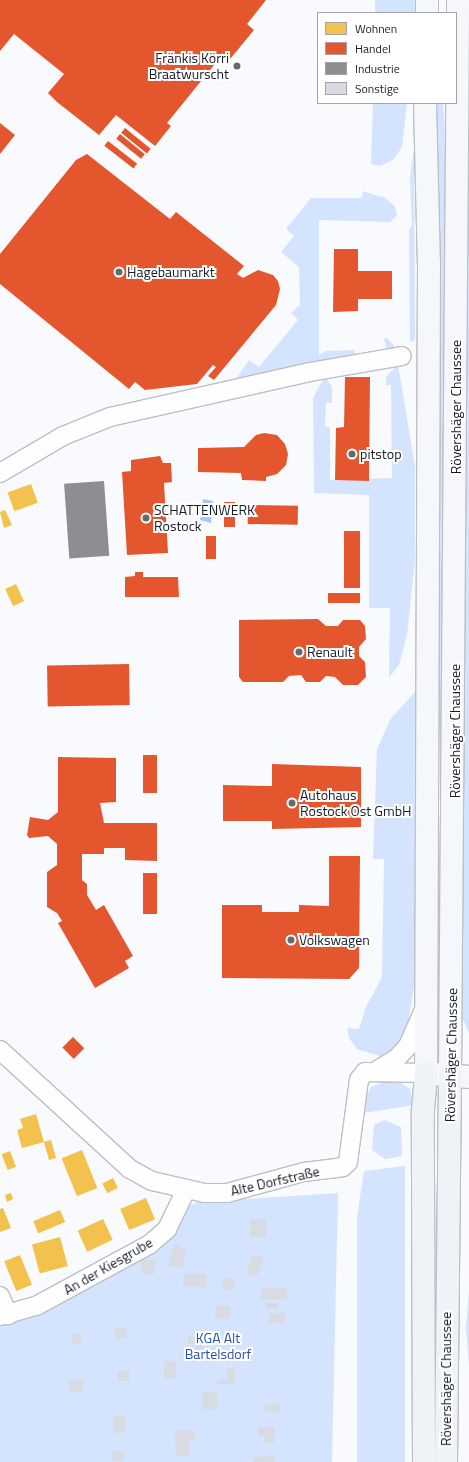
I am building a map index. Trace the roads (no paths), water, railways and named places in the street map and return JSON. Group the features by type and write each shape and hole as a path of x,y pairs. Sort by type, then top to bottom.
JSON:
{"highway":[{"name":"Rövershäger Chaussee","path":"424,1462 423,1118 426,1073"},
{"name":"Rövershäger Chaussee","path":"446,1462 460,1076"}],"main road":[{"path":"426,12 427,0"},
{"name":"Rövershäger Chaussee","path":"458,0 460,1076"},
{"name":"Rövershäger Chaussee","path":"425,104 429,264 428,1001 426,1073"},
{"path":"426,1073 460,1054"},
{"path":"426,1073 460,1076"}],"street":[{"path":"0,472 63,436 110,417 310,372 402,356"},
{"name":"Rövershäger Chaussee","path":"374,1072 396,1059 408,1046 428,1001"},
{"name":"Alte Dorfstraße","path":"0,1050 130,1169 152,1181 186,1190 227,1193 304,1172 343,1167 348,1162 359,1080 365,1072 374,1072"},
{"path":"374,1072 426,1073"},
{"name":"An der Kiesgrube","path":"0,1296 4,1316 36,1306 150,1244 167,1229 186,1190"}],"water":[{"path":"203,499 213,501 211,523 200,520"}],"place":[{"name":"Fränkis Körri Braatwurscht","path":"237,66"},
{"name":"Hagebaumarkt","path":"119,272"},
{"name":"pitstop","path":"352,454"},
{"name":"SCHATTENWERK Rostock","path":"146,518"},
{"name":"Renault","path":"299,652"},
{"name":"Autohaus Rostock Ost GmbH","path":"292,803"},
{"name":"Volkswagen","path":"291,940"}],"park label":[{"name":"KGA Alt Bartelsdorf","path":"218,1346"}]}
